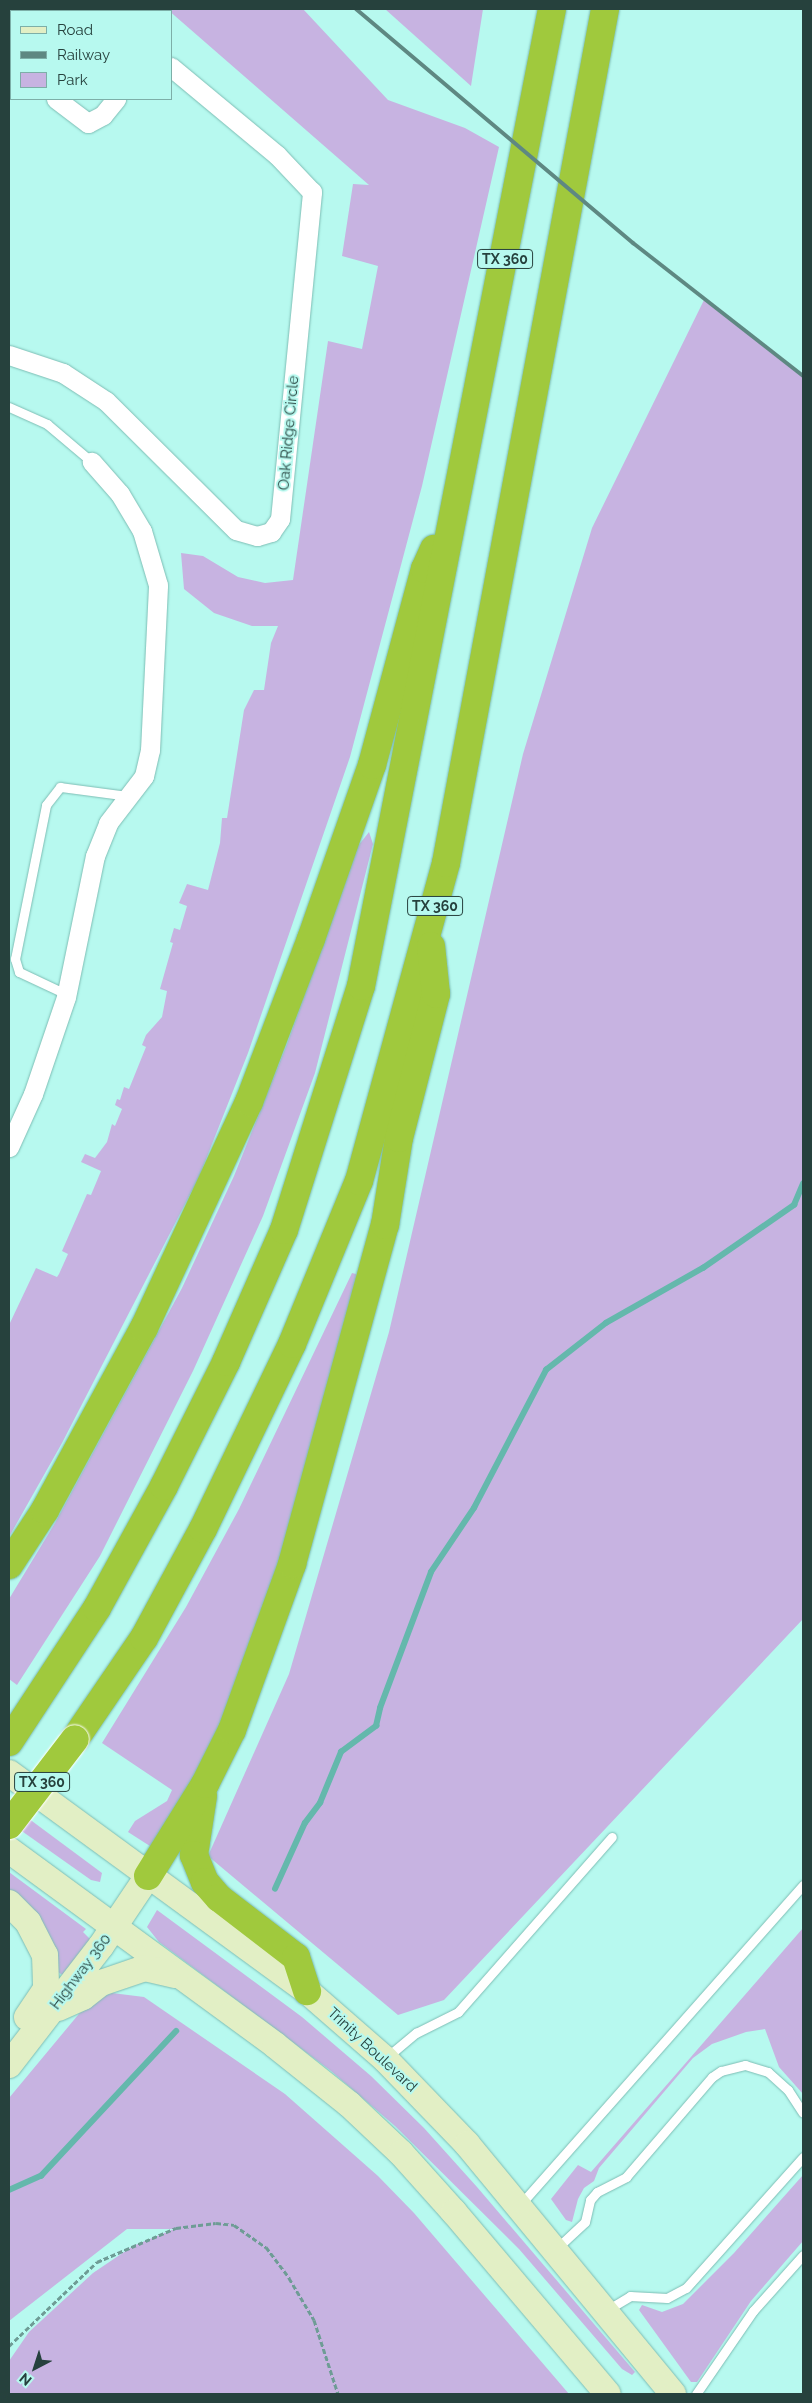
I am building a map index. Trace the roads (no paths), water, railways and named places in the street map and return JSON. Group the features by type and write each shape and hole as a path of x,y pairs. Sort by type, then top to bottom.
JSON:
{"highway":[{"name":"TX 360","path":"9,1742 30,1714 97,1608 164,1486 226,1362 284,1230 361,986 552,9"},
{"name":"TX 360","path":"9,1825 75,1739 153,1621 246,1445 292,1344 359,1181 446,863 605,9"},
{"path":"9,1565 50,1501 144,1328 249,1102 311,940 372,765 424,569 455,508"},
{"path":"148,1876 205,1784 257,1666 292,1564 385,1225 399,1138 436,994 429,930"},
{"path":"205,1784 194,1855 205,1882 219,1898 296,1957 306,1991"}],"main road":[{"name":"Trinity Boulevard","path":"9,1772 306,1991 385,2059 467,2144 673,2394"},
{"path":"9,1850 115,1925 349,2104 401,2153 608,2394"},
{"name":"Highway 360","path":"9,2065 53,2010 148,1876"},
{"path":"9,1903 28,1922 45,1955 46,1989 9,2041"},
{"path":"53,2010 83,1997 101,1983 145,1968 168,1971 200,1989"}],"street":[{"name":"Oak Ridge Circle","path":"9,355 63,373 106,401 236,530 257,536 271,532 280,519 312,192 277,155 172,68"},
{"path":"57,100 88,123 103,115 115,100"},
{"path":"9,1147 33,1094 66,994 95,856 108,823 144,776 150,750 158,585 142,531 120,494 92,462"}],"lane":[{"path":"9,406 47,424 92,462"},
{"path":"66,994 19,972 15,959 46,806 60,787 128,796"},
{"path":"385,2059 416,2033 458,2012 612,1837"},
{"path":"519,2206 803,1885"},
{"path":"555,2250 585,2222 590,2200 597,2192 626,2177 712,2077 721,2071 745,2065 768,2072 788,2090 803,2113"},
{"path":"606,2311 630,2296 641,2294 667,2298 686,2288 803,2157"},
{"path":"696,2394 753,2311 803,2255"}],"waterway":[{"path":"275,1889 305,1823 320,1803 341,1752 376,1726 380,1708 431,1572 474,1508 546,1370 606,1323 703,1268 794,1205 803,1184"},
{"path":"9,2190 41,2176 176,2031"}],"railway":[{"path":"356,9 633,243 803,376"}]}
